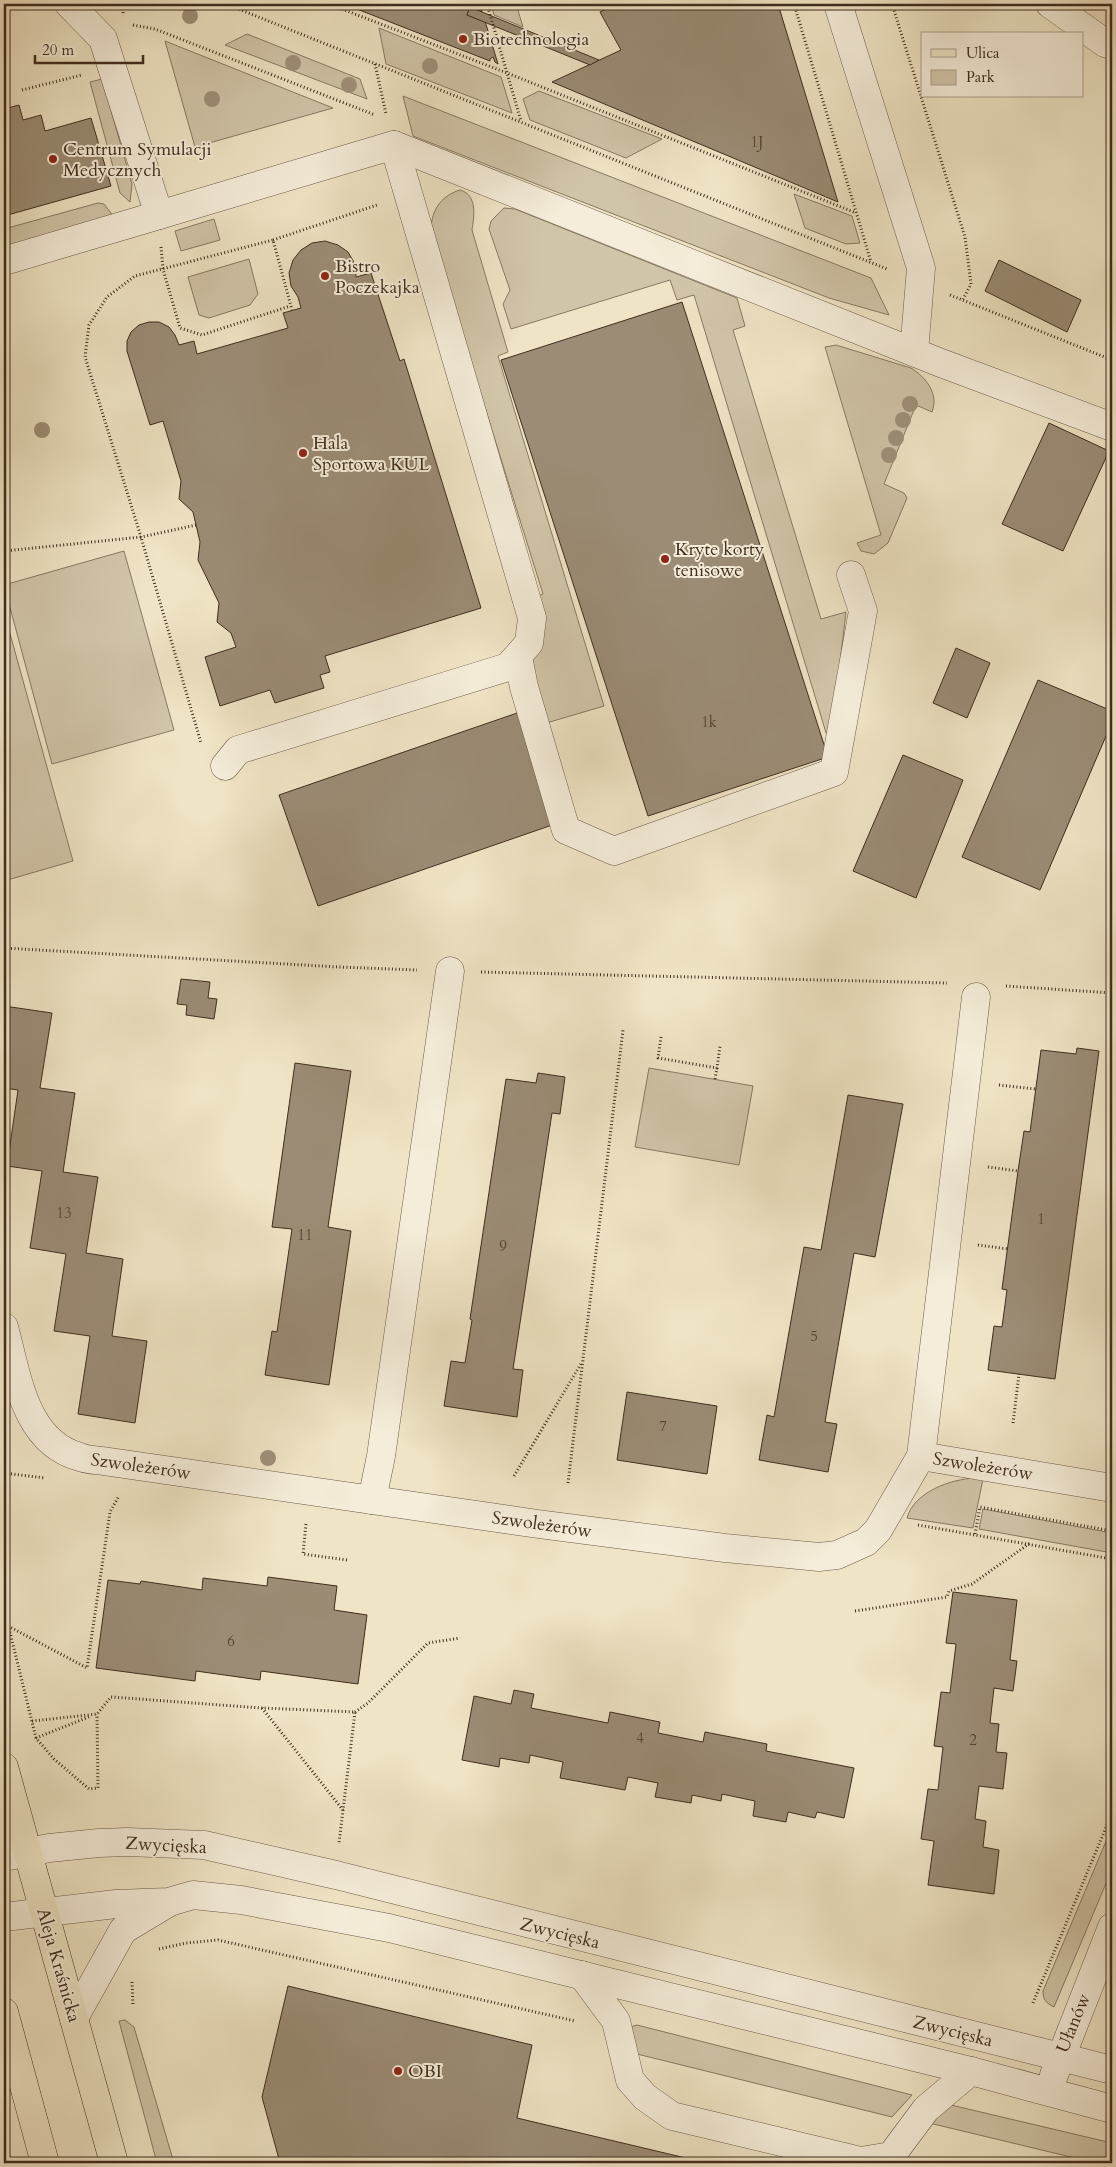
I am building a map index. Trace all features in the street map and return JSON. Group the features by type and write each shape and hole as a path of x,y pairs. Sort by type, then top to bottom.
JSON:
{"main road":[{"name":"Aleja Kraśnicka","path":"4,1767 16,1854 44,1912 114,2163"},
{"path":"4,2012 45,2163"}],"street":[{"path":"838,4 921,268 914,352"},
{"path":"1050,4 1104,43 1112,44"},
{"path":"73,5 103,39 159,215"},
{"path":"224,766 238,750 508,667 529,643 532,618 391,133"},
{"path":"4,261 159,215 391,133 914,352 1112,427"},
{"path":"518,657 524,687 566,830 614,851 834,772 863,611 851,575"},
{"path":"372,1500 381,1456 450,971"},
{"path":"921,1456 965,990"},
{"name":"Szwoleżerów","path":"4,1327 20,1388 42,1434 60,1448 79,1457 372,1500 662,1540 819,1557 852,1550 866,1542 878,1530 921,1456 1112,1488"},
{"name":"Zwycięska","path":"16,1854 118,1842 212,1847 336,1875 1112,2070"},
{"name":"Zwycięska","path":"4,1917 116,1904 169,1902 194,1895 241,1900 388,1928 971,2071 1112,2109"},
{"name":"Zwycięska","path":"74,2018 123,1930 169,1902"},
{"name":"Ułanów","path":"1048,2093 1112,1927"},
{"path":"582,1975 616,2022 630,2080 645,2097 672,2116 861,2161 891,2156 926,2109 971,2071"}],"path":[{"path":"124,4 122,11 126,18"},
{"path":"226,4 1112,360"},
{"path":"330,4 507,72 856,213"},
{"path":"487,4 521,122"},
{"path":"794,4 871,262"},
{"path":"892,4 921,97"},
{"path":"130,24 155,29 391,133"},
{"path":"375,63 391,133"},
{"path":"22,90 84,74"},
{"path":"921,98 965,238 971,284 963,299"},
{"path":"202,748 140,537 84,357 89,324 106,297 135,276 273,240 380,204"},
{"path":"163,269 180,328 202,335 291,308 273,240"},
{"path":"4,551 140,537 196,525"},
{"path":"4,948 339,967 965,990"},
{"path":"1003,986 1112,994"},
{"path":"568,1483 623,1030"},
{"path":"661,1037 658,1058 717,1068"},
{"path":"715,1079 720,1046"},
{"path":"992,1084 1035,1089"},
{"path":"981,1166 1018,1171"},
{"path":"972,1244 1008,1249"},
{"path":"514,1476 584,1360"},
{"path":"1013,1423 1019,1374"},
{"path":"8,1626 87,1668 110,1512 120,1496 127,1491"},
{"path":"975,1534 980,1507 1112,1531"},
{"path":"884,1519 1112,1559"},
{"path":"306,1522 303,1554 346,1560"},
{"path":"855,1610 947,1597 949,1591 972,1584 1030,1544"},
{"path":"4,1608 36,1738 54,1759 88,1789 98,1788 98,1714"},
{"path":"36,1738 98,1714 111,1698 355,1712 368,1703 428,1643 460,1638"},
{"path":"262,1708 344,1810"},
{"path":"338,1851 355,1712"},
{"path":"32,1721 98,1714"},
{"path":"1032,2004 1112,1813"}],"green space":[{"path":"491,4 516,4 523,27 494,15"},
{"path":"379,28 501,77 512,113 386,64"},
{"path":"247,34 360,79 367,99 225,45"},
{"path":"165,41 333,108 195,147"},
{"path":"102,79 132,184 130,202 120,193 90,82"},
{"path":"539,91 662,139 626,158 530,120 523,99"},
{"path":"403,96 871,278 889,315 829,298 413,136"},
{"path":"460,190 466,193 472,201 474,213 472,230 508,352 498,356 604,706 543,724 525,669 535,597 543,594 431,234 434,212 447,196"},
{"path":"794,194 852,216 860,243 846,244 805,228"},
{"path":"98,203 104,204 114,217 4,247 4,229"},
{"path":"504,208 515,209 737,298 745,326 733,330 821,619 846,612 830,746 694,295 677,300 670,280 511,329 503,304 510,290 489,229 491,221"},
{"path":"214,219 220,240 181,251 175,231"},
{"path":"249,259 258,294 250,305 209,318 199,315 188,277"},
{"path":"836,345 911,368 926,381 934,399 932,412 916,405 884,484 904,493 907,498 888,543 874,554 861,551 857,543 881,535 825,347"},
{"path":"124,551 174,730 52,764 4,585"},
{"path":"4,612 73,861 4,881"},
{"path":"649,1068 753,1086 739,1165 635,1147"},
{"path":"975,1478 983,1479 973,1528 907,1518 917,1501 925,1494 945,1484"},
{"path":"983,1509 1112,1533 1112,1553 979,1529"},
{"path":"1112,1827 1112,1869 1054,2007 1045,2001 1043,1991"},
{"path":"125,2020 134,2027 174,2163 157,2163 119,2021"},
{"path":"637,2025 912,2095 892,2117 637,2054 630,2027"},
{"path":"951,2105 1112,2143 1112,2163 1096,2163 925,2122"}],"building":[{"name":"Biotechnologia","path":"344,4 479,4 482,12 470,7 467,15 485,21 498,64 493,57 490,61"},
{"path":"615,4 778,4 838,202 552,82 621,50 600,12"},
{"path":"470,7 599,60 590,65 467,15"},
{"name":"Centrum Symulacji Medycznych","path":"19,105 23,120 41,115 45,131 91,118 111,186 4,216 4,109"},
{"name":"Hala Sportowa KUL","path":"325,241 338,245 348,252 355,264 356,277 371,273 400,361 404,359 481,608 325,656 330,672 320,675 324,688 275,703 270,690 220,706 205,657 236,647 231,633 217,622 219,603 198,560 200,542 193,512 179,499 181,481 163,421 150,425 127,351 127,341 131,332 139,325 159,322 169,327 179,345 194,341 197,354 288,328 283,313 301,308 298,297 291,286 289,273 293,260 301,250 312,243"},
{"path":"999,260 1081,300 1067,332 985,291"},
{"name":"Kryte korty tenisowe","path":"682,302 828,757 648,816 501,360"},
{"path":"1049,423 1109,451 1063,551 1002,524"},
{"path":"956,648 990,663 967,718 933,703"},
{"path":"1038,680 1112,711 1112,722 1040,890 962,857"},
{"path":"520,712 558,823 318,906 279,795"},
{"path":"903,755 963,780 916,898 853,871"},
{"path":"181,979 210,982 208,998 217,999 214,1019 186,1015 187,1005 177,1004"},
{"path":"4,1006 52,1013 40,1088 75,1093 63,1172 98,1177 86,1253 123,1259 112,1336 147,1341 135,1423 78,1414 90,1336 54,1331 66,1254 30,1248 42,1171 7,1166 18,1090 4,1088"},
{"path":"1077,1048 1099,1051 1055,1379 988,1370 994,1326 1002,1327 1007,1290 1002,1289 1018,1171 1024,1131 1030,1132 1041,1050 1076,1054"},
{"path":"295,1063 351,1071 328,1227 351,1231 329,1385 265,1375 272,1331 277,1332 292,1229 272,1227"},
{"path":"538,1073 565,1077 560,1114 552,1113 513,1369 523,1370 517,1417 444,1406 451,1361 465,1363 506,1079 536,1083"},
{"path":"848,1095 903,1104 875,1257 854,1253 825,1422 837,1424 828,1472 759,1460 767,1415 774,1417 804,1247 821,1250"},
{"path":"627,1392 717,1406 707,1474 617,1460"},
{"path":"268,1577 337,1586 334,1610 367,1615 358,1684 261,1671 260,1680 196,1671 195,1681 96,1668 108,1580 140,1584 141,1581 202,1590 203,1578 267,1586"},
{"path":"953,1592 1017,1600 1010,1660 1017,1661 1013,1691 994,1688 990,1723 999,1724 996,1752 1007,1753 1003,1789 979,1786 975,1819 986,1821 983,1847 999,1850 994,1894 928,1885 934,1841 921,1839 928,1789 938,1790 943,1747 934,1746 941,1692 950,1693 956,1644 946,1643"},
{"path":"514,1690 534,1694 531,1708 608,1723 610,1712 660,1722 658,1733 703,1742 705,1732 767,1744 766,1751 854,1768 844,1818 817,1812 815,1818 788,1812 786,1822 753,1816 755,1801 722,1794 721,1801 692,1795 691,1803 655,1797 658,1783 628,1777 625,1790 560,1778 563,1762 530,1755 529,1763 500,1758 499,1767 462,1760 474,1696 511,1704"},
{"name":"OBI","path":"288,1986 532,2045 517,2118 707,2163 280,2163 262,2097"}],"place":[{"name":"Biotechnologia","path":"463,39"},
{"name":"Centrum Symulacji Medycznych","path":"53,159"},
{"name":"Bistro Poczekajka","path":"325,276"},
{"name":"Hala Sportowa KUL","path":"303,453"},
{"name":"Kryte korty tenisowe","path":"665,559"},
{"name":"OBI","path":"398,2071"}]}
